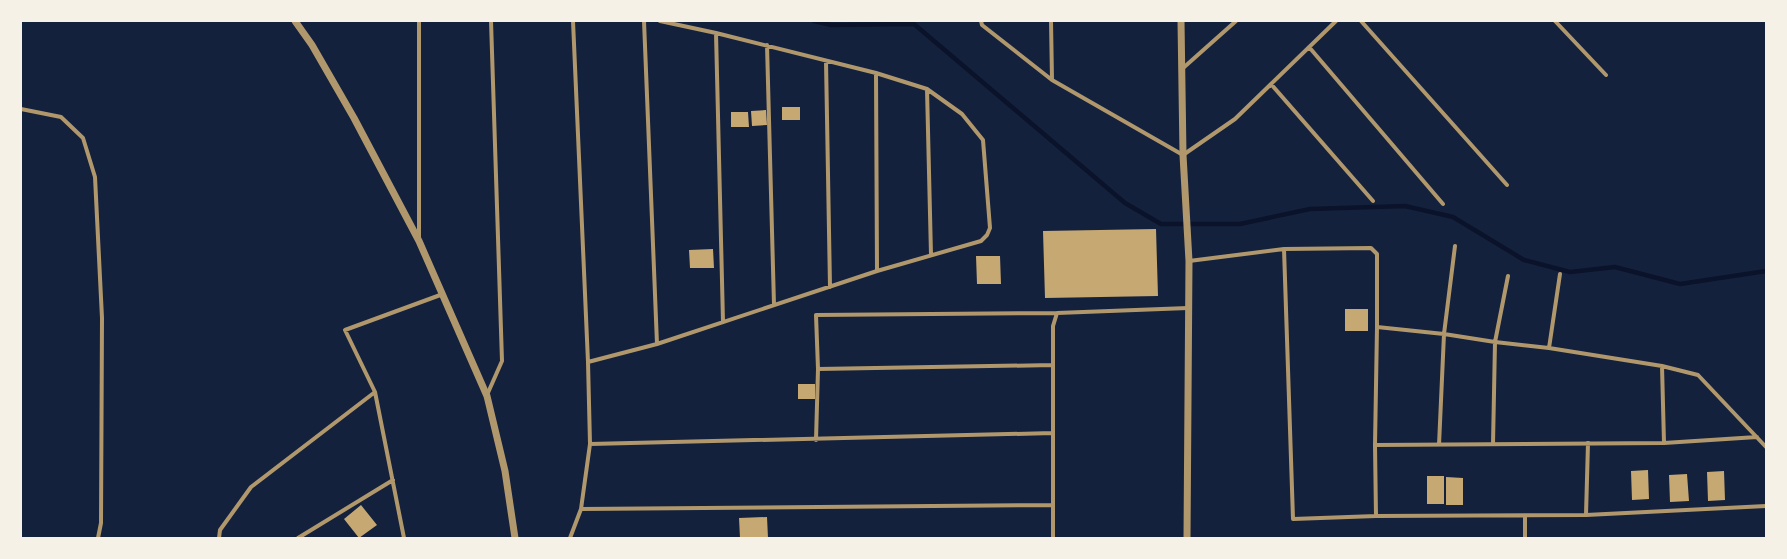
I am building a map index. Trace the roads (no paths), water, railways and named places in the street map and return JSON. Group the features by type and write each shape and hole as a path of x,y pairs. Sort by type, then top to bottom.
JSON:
{"street":[{"path":"295,21 312,45 354,118 420,241 487,396 505,471 515,538"},
{"path":"419,21 420,241"},
{"path":"487,396 502,361 491,21"},
{"path":"570,538 581,509 590,444 588,362 573,21"},
{"path":"644,21 656,344"},
{"path":"588,362 656,344 877,271 981,241 987,235 990,228 983,140 962,114 927,89 876,73 767,45 660,21"},
{"path":"981,21 982,24 1052,80 1183,155"},
{"path":"1051,21 1052,80"},
{"path":"1181,21 1183,155 1189,261 1187,538"},
{"path":"1181,70 1236,21"},
{"path":"1183,155 1234,119 1336,21"},
{"path":"1361,21 1507,185"},
{"path":"1555,21 1606,74"},
{"path":"716,33 723,322"},
{"path":"767,45 774,305"},
{"path":"1309,47 1443,204"},
{"path":"826,61 830,286"},
{"path":"876,73 877,271"},
{"path":"1271,84 1373,201"},
{"path":"927,89 931,255"},
{"path":"21,109 61,117 83,138 95,177 102,318 101,523 98,538"},
{"path":"1439,445 1444,334 1455,246"},
{"path":"1189,261 1284,249 1371,248 1377,254 1375,445 1376,516"},
{"path":"1284,249 1293,519 1376,516 1586,515 1766,506"},
{"path":"1549,348 1560,274"},
{"path":"1493,444 1495,342 1508,276"},
{"path":"404,538 375,392 345,330 443,294"},
{"path":"816,440 818,369 816,315 1058,313 1188,308"},
{"path":"1053,538 1053,326 1058,313"},
{"path":"1377,327 1549,348 1662,366 1698,374 1766,447"},
{"path":"818,369 1053,365"},
{"path":"1662,366 1664,443"},
{"path":"219,538 220,530 251,487 375,392"},
{"path":"590,444 816,440 1053,433"},
{"path":"1375,445 1664,443 1758,437"},
{"path":"1586,515 1588,443"},
{"path":"298,538 393,480"},
{"path":"581,509 1053,504"},
{"path":"1525,516 1525,538"}],"waterway":[{"path":"814,21 831,25 914,24 1125,203 1161,224 1240,224 1310,209 1405,206 1453,217 1524,260 1570,272 1615,267 1680,284 1766,271"}]}
